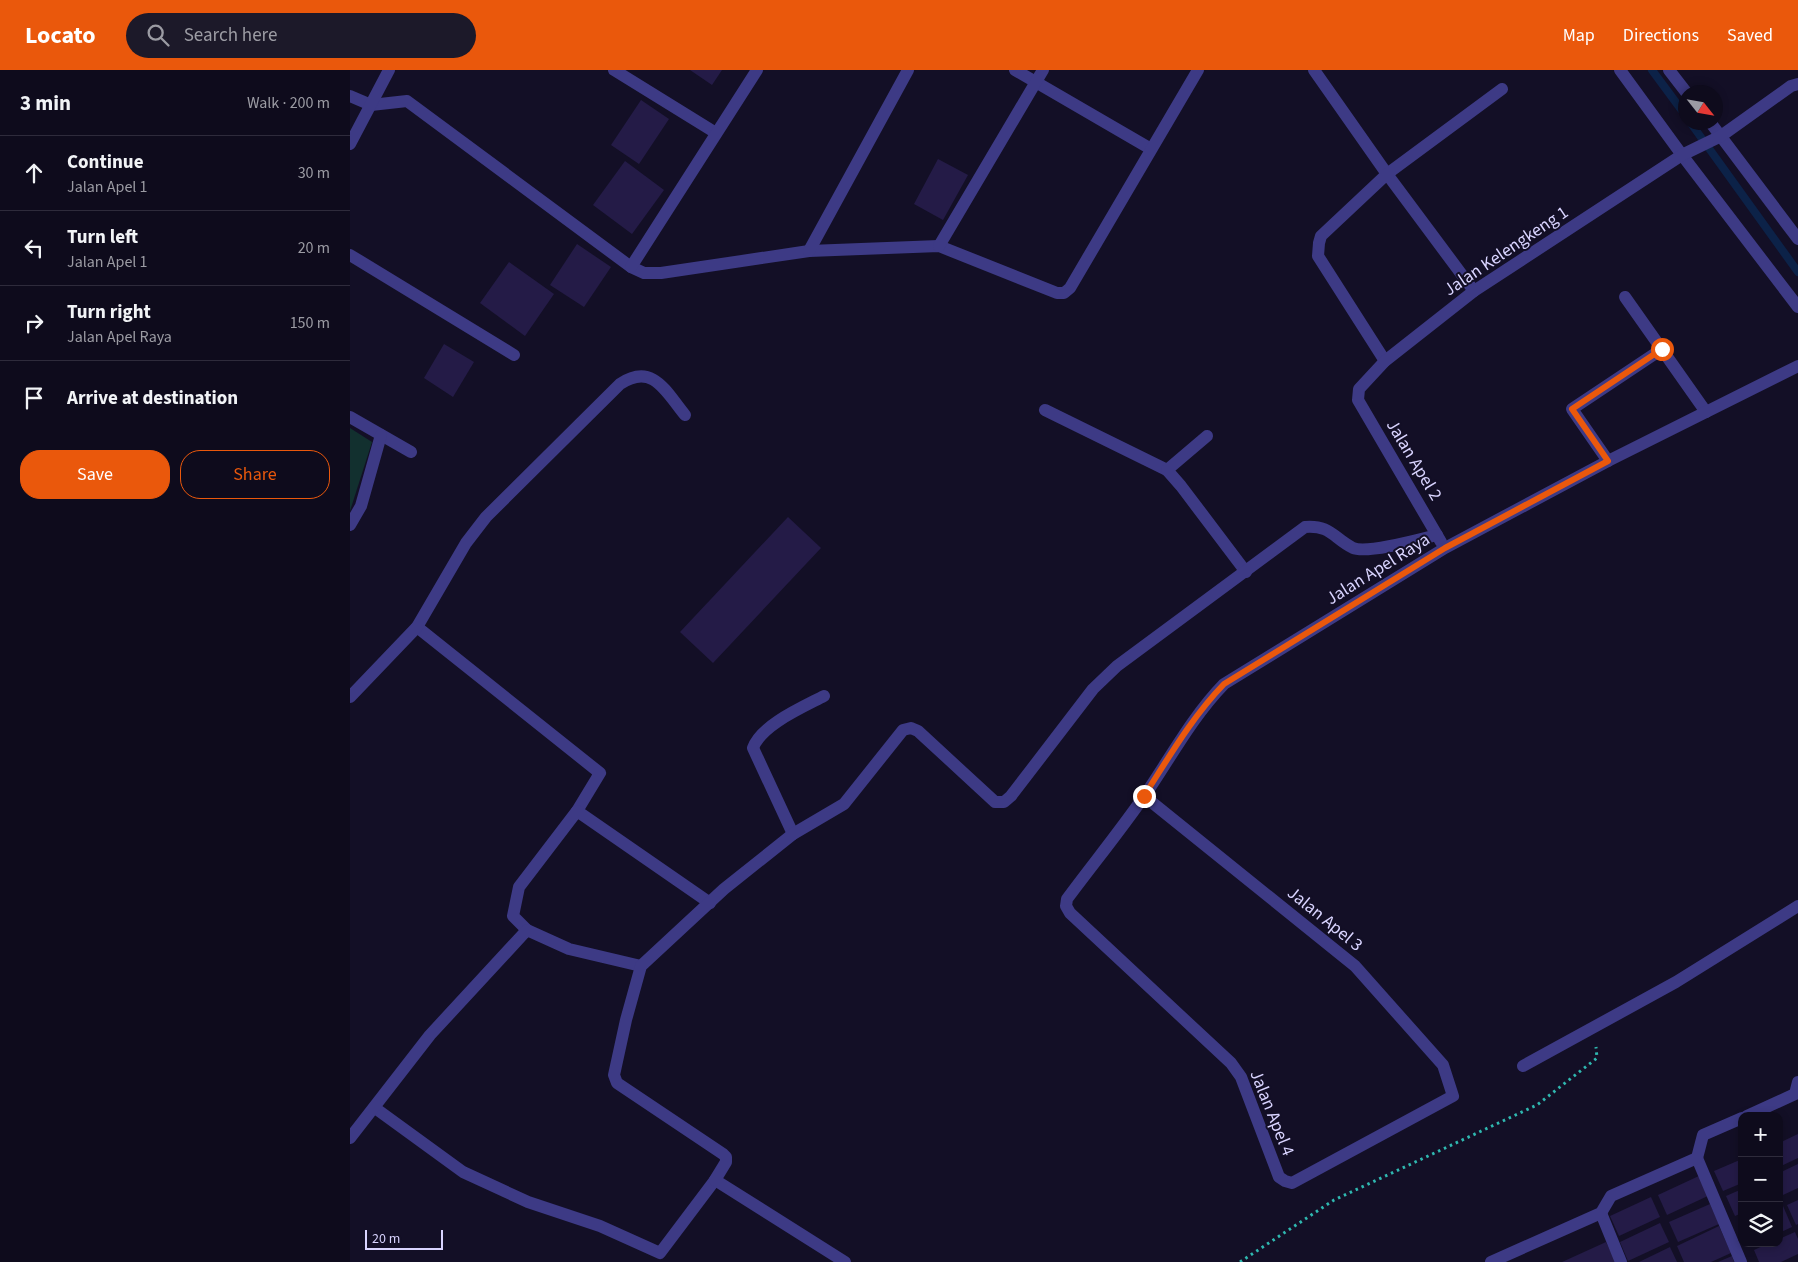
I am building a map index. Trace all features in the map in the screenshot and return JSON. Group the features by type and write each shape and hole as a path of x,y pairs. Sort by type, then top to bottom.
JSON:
{"street":[{"path":"350,144 390,70"},
{"path":"614,70 716,133"},
{"path":"809,251 908,70"},
{"path":"1015,70 1151,149"},
{"path":"939,246 1044,70"},
{"path":"350,96 372,106 407,100 631,267 644,273 661,273 809,251 939,246 1057,293 1064,293 1070,288 1198,70"},
{"path":"1314,70 1387,174 1474,291"},
{"path":"1620,70 1798,307"},
{"path":"1668,70 1680,85"},
{"path":"631,267 755,71"},
{"name":"Jalan Kelengkeng 1","path":"1359,389 1385,361 1474,291 1682,155 1721,136 1791,86 1798,84"},
{"path":"1385,361 1318,256 1321,236 1387,174 1502,90"},
{"path":"1716,130 1798,239"},
{"path":"350,255 514,355"},
{"path":"1625,297 1706,412"},
{"path":"1608,461 1572,409 1662,349"},
{"name":"Jalan Apel Raya","path":"1066,906 1067,899 1144,796 1186,730 1208,700 1224,684 1445,548 1608,461 1798,366"},
{"path":"350,697 417,626 466,543 486,518 620,384 630,377 643,375 655,379 685,415"},
{"name":"Jalan Apel 2","path":"1359,389 1358,400 1445,548"},
{"path":"1045,410 1167,470 1246,572"},
{"path":"350,417 411,452"},
{"path":"350,525 361,506 381,435"},
{"path":"1167,470 1207,436"},
{"path":"375,1108 463,1172 528,1202 600,1226 658,1258 715,1180 726,1162 726,1158 723,1154 617,1083 614,1075 641,966 724,889 793,834 844,804 903,730 911,728 918,730 995,802 1004,802 1011,796 1093,689 1118,666 1305,527 1318,526 1355,549 1387,547 1437,535"},
{"path":"417,626 600,773 577,811 519,887 513,916 527,930 569,949 641,966"},
{"path":"793,834 753,748 756,740 764,732 799,709 824,696"},
{"name":"Jalan Apel 3","path":"1144,796 1355,966 1444,1065 1453,1096"},
{"path":"577,811 710,903"},
{"name":"Jalan Apel 4","path":"1066,906 1070,913 1231,1063 1241,1077 1279,1177 1285,1182 1292,1183 1453,1096"},
{"path":"1523,1066 1676,982 1798,906"},
{"path":"350,1138 430,1035 527,930"},
{"path":"1756,1112 1797,1093"},
{"path":"1738,1120 1703,1135 1697,1158 1741,1262"},
{"path":"1497,1261 1601,1213 1611,1196 1697,1158"},
{"path":"715,1180 845,1262"},
{"path":"1601,1213 1621,1262"}],"path":[{"path":"1240,1262 1334,1200 1537,1105 1597,1058 1594,1026"}],"green space":[{"path":"350,428 372,442 350,511"}],"building":[{"path":"690,70 722,70 712,85"},
{"path":"641,100 669,119 639,164 611,145"},
{"path":"938,159 968,175 943,220 914,204"},
{"path":"625,161 664,190 632,234 593,205"},
{"path":"577,244 611,267 584,307 550,285"},
{"path":"509,262 554,294 525,336 480,303"},
{"path":"444,344 474,362 453,397 424,378"},
{"path":"788,517 821,548 713,663 680,632"},
{"path":"1798,1134 1798,1158 1783,1165 1783,1157 1783,1141"},
{"path":"1738,1161 1738,1185 1723,1191 1714,1171"},
{"path":"1798,1164 1798,1188 1783,1195 1783,1171"},
{"path":"1701,1175 1710,1195 1667,1215 1658,1195"},
{"path":"1738,1191 1738,1215 1735,1216 1726,1196"},
{"path":"1651,1197 1660,1217 1619,1236 1610,1216"},
{"path":"1798,1200 1798,1224 1796,1225 1787,1205"},
{"path":"1710,1204 1719,1224 1678,1242 1669,1222"},
{"path":"1783,1206 1792,1227 1783,1231"},
{"path":"1660,1223 1669,1242 1628,1261 1620,1242"},
{"path":"1719,1226 1731,1253 1711,1262 1684,1262 1677,1246"},
{"path":"1795,1232 1798,1239 1798,1254 1781,1262 1759,1262 1754,1250 1760,1247 1783,1247 1783,1237"},
{"path":"1606,1242 1616,1262 1562,1262"},
{"path":"1670,1247 1677,1262 1639,1262"},
{"path":"1732,1256 1734,1262 1718,1262"}],"waterway":[{"path":"1652,70 1678,105"},
{"path":"1696,130 1798,272"}],"route":[{"path":"1144,796 1186,730 1208,700 1224,684 1445,548 1608,461 1572,409 1662,349"}]}
